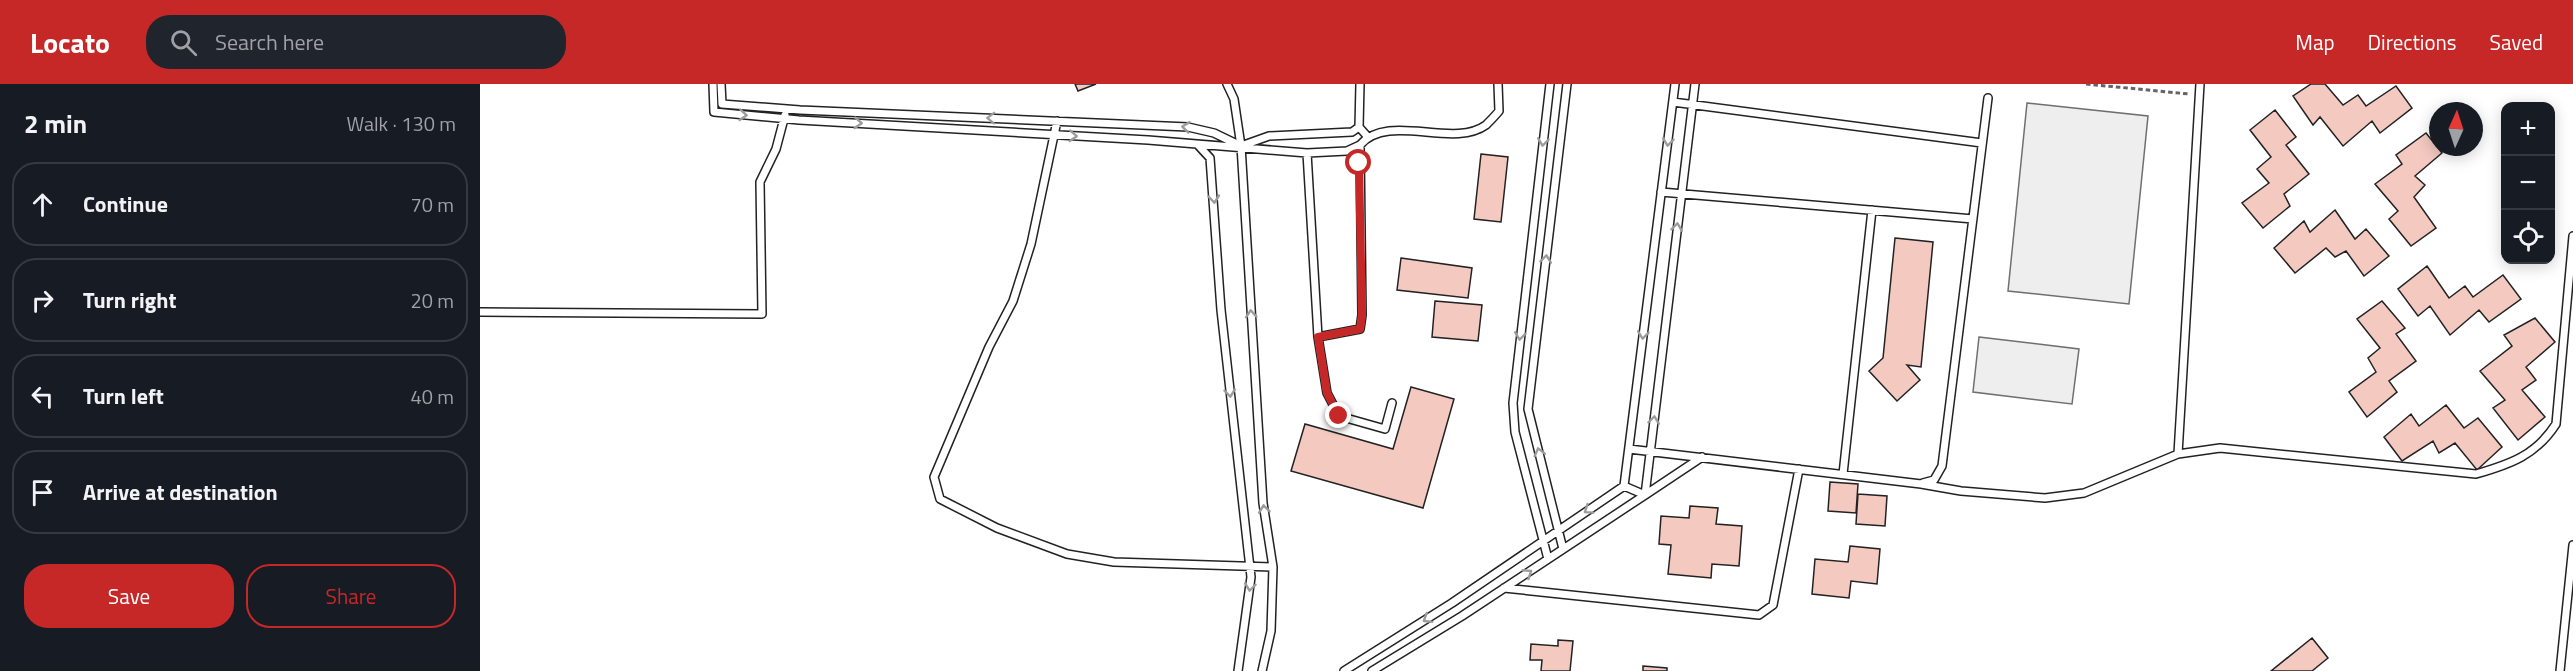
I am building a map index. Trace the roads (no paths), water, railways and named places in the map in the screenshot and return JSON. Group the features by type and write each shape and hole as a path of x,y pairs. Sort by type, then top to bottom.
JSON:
{"lane":[{"path":"713,84 714,112 1241,146 1269,151 1307,153 1347,151 1360,145 1368,136 1384,131 1467,132 1485,126 1499,111 1498,84"},
{"path":"721,84 722,104 785,109 1188,126 1214,133 1241,146 1269,136 1352,132 1359,127"},
{"path":"1227,84 1234,99"},
{"path":"1236,84 1234,99 1241,146 1263,502 1273,567 1271,631 1262,671"},
{"path":"1360,84 1359,127 1368,136"},
{"path":"1548,559 1515,432 1513,403 1550,84"},
{"path":"1563,549 1528,409 1567,84"},
{"path":"1344,671 1452,603 1624,486 1675,84"},
{"path":"1645,495 1695,84"},
{"path":"2178,454 2200,84"},
{"path":"1921,484 1934,480 1942,466 1988,98"},
{"path":"1673,102 1982,143"},
{"path":"480,312 762,314 760,182 776,149 785,118 785,109"},
{"path":"1057,121 1031,244 1013,301 989,347 934,477 940,500 997,528 1067,554 1114,562 1273,567"},
{"path":"1198,145 1210,158 1221,310 1251,577 1238,671"},
{"path":"1318,337 1360,329 1362,315 1360,145"},
{"path":"1307,153 1318,337 1327,393 1339,416 1385,429 1392,403"},
{"path":"1661,192 1973,219"},
{"path":"1844,474 1872,210"},
{"path":"1629,449 1844,474 1961,491 2055,497 2085,493 2178,454 2220,448 2476,474 2509,465 2545,441 2556,424 2573,237"},
{"path":"1372,671 1504,588 1702,457"},
{"path":"1504,588 1759,615 1773,605 1799,469"},
{"path":"1624,486 1645,495"},
{"path":"2560,671 2573,545"}]}
